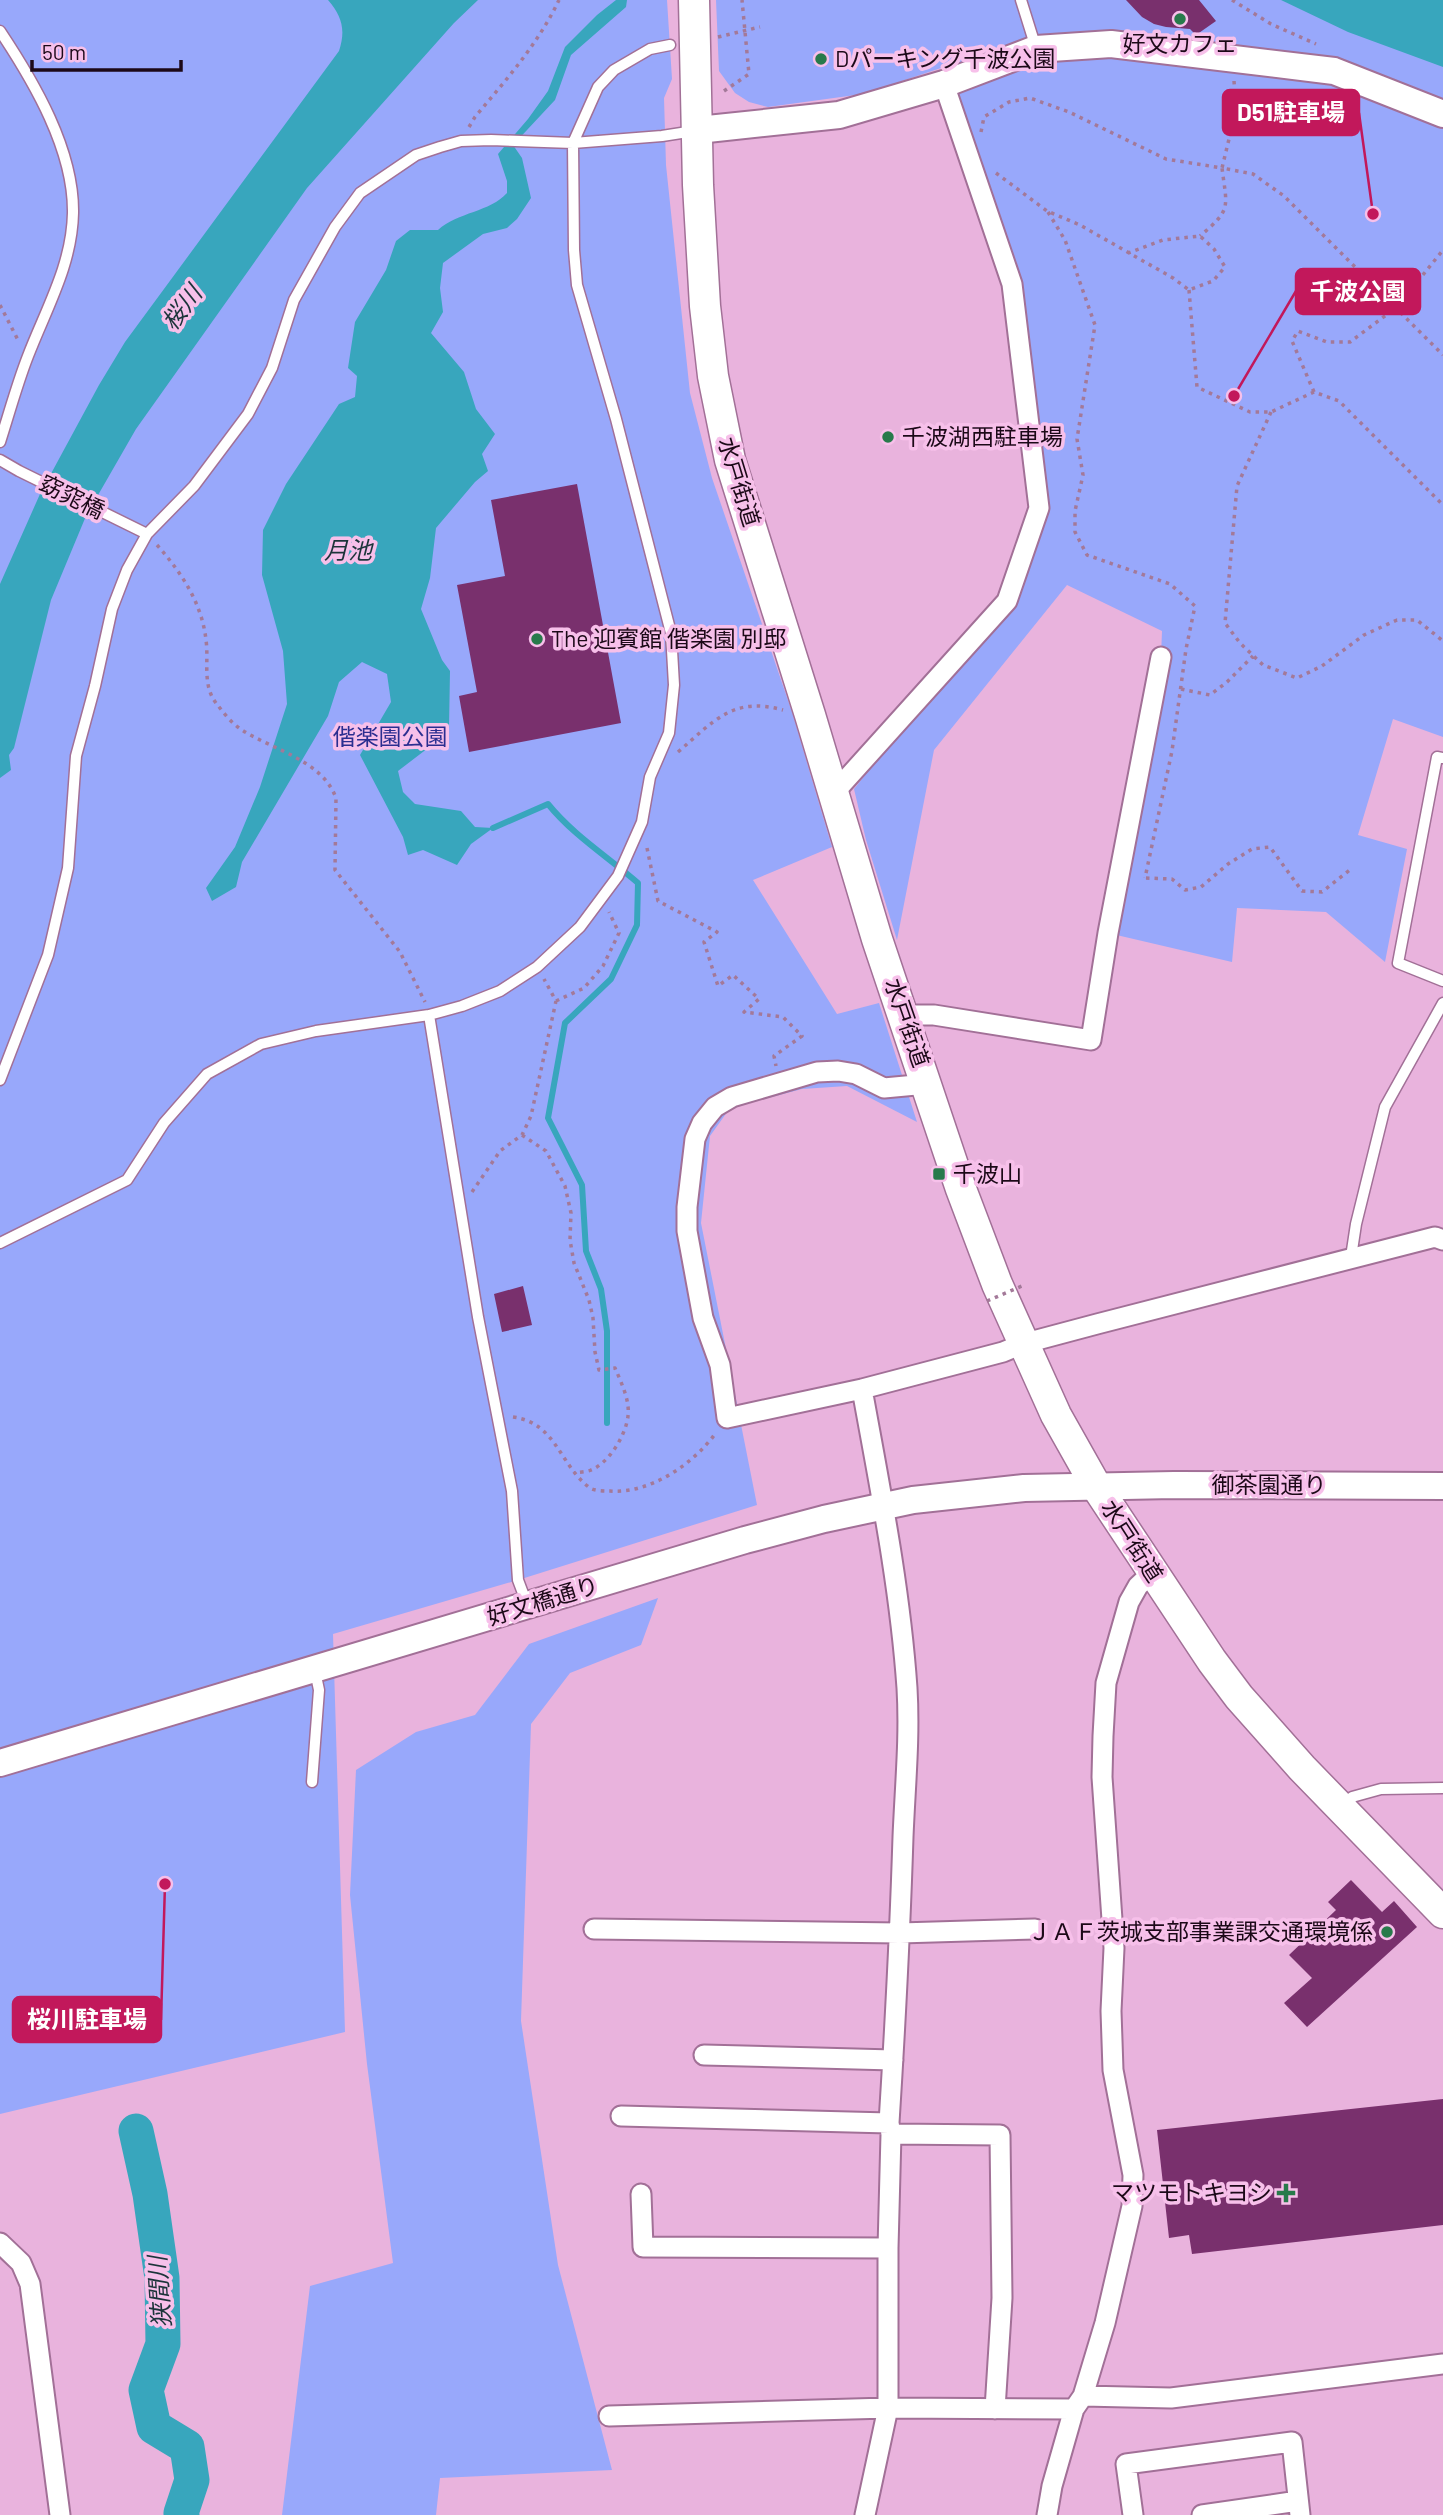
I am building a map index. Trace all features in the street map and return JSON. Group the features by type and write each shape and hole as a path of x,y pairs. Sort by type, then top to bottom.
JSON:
{"main road":[{"name":"水戸街道","path":"694,0 705,306 721,422 730,460 832,794 961,1189 996,1284 1056,1415 1096,1486 1152,1573 1239,1697 1302,1768 1443,1913"}],"street":[{"path":"698,130 839,115 944,84 1036,49 1111,44 1334,71 1443,114"},
{"path":"832,794 1007,601 1039,508 1012,284 944,84"},
{"path":"903,1015 934,1015 1091,1040 1108,933 1161,657"},
{"path":"928,1084 884,1088 856,1074 817,1072 732,1097 715,1107 702,1123 695,1139 687,1231 704,1318 720,1365 727,1418 862,1389 1351,1257 1435,1237 1443,1240"},
{"path":"862,1389 885,1506 906,1688 908,1733 890,2129 887,2248 888,2408 865,2515"},
{"name":"御茶園通り","path":"1096,1486 1443,1486"},
{"name":"好文橋通り","path":"0,1763 745,1541 885,1506 945,1496 1011,1489 1096,1486"},
{"path":"1047,2515 1052,2486 1105,2323 1132,2206 1133,2175 1113,2070 1111,2011 1114,1948 1102,1777 1106,1683 1129,1602 1138,1586 1152,1573"},
{"path":"594,1928 900,1933 1035,1929"},
{"path":"704,2056 893,2060"},
{"path":"621,2116 1000,2135 1002,2298 995,2409"},
{"path":"640,2194 643,2247 887,2248"},
{"path":"0,2243 21,2263 30,2284 60,2515"},
{"path":"609,2416 888,2408 995,2409 1078,2402 1171,2399 1443,2364"},
{"path":"1133,2515 1126,2464 1292,2442 1299,2508 1202,2515"}],"lane":[{"path":"1021,0 1036,49"},
{"path":"0,32 32,80 58,138 69,181 73,212 70,243 60,282 28,357 0,442"},
{"path":"0,1243 127,1180 164,1123 207,1074 261,1044 316,1031 429,1015 500,991 537,967 580,927 618,876 642,821 650,777 669,733 674,685 671,632 616,419 577,285 573,143 598,87 614,70 650,49 670,45"},
{"path":"0,1080 47,955 65,880 76,756 95,686 111,608 127,570 147,534 194,486 248,414 272,368 294,300 335,227 360,193 416,155 461,141 573,143 662,136 698,130"},
{"name":"窈窕橋","path":"0,460 147,534"},
{"path":"1443,758 1437,757 1398,963 1443,981"},
{"path":"1351,1257 1356,1224 1385,1107 1443,1003"},
{"path":"429,1015 512,1491 517,1580 527,1606"},
{"path":"312,1782 318,1690 314,1669"},
{"path":"1345,1812 1352,1797 1381,1789 1443,1788"}],"path":[{"path":"461,141 475,117 522,62 548,25 559,0"},
{"path":"724,91 749,74 742,0"},
{"path":"714,38 760,27"},
{"path":"1128,253 1163,240 1200,236 1217,222 1227,206 1222,167 1236,110 1232,59"},
{"path":"979,139 984,117 1009,102 1030,98 1069,112 1166,159 1253,174 1284,197 1443,355"},
{"path":"993,169 1001,179 1047,211 1080,225 1174,278 1189,290 1197,387 1250,412 1271,412 1314,391"},
{"path":"1047,211 1065,240 1095,325 1077,439 1083,475 1075,511 1075,532 1087,555 1170,584 1195,606 1172,751 1145,878 1172,879 1185,890 1201,887 1228,864 1252,849 1270,847 1302,891 1322,892 1351,869"},
{"path":"1189,290 1213,281 1225,267 1214,249 1200,236"},
{"path":"1443,250 1397,307 1350,342 1327,342 1298,331 1292,341 1314,391 1339,401 1443,505"},
{"path":"0,305 28,357"},
{"path":"1271,412 1259,433 1237,486 1225,623 1240,643 1263,665 1297,678 1322,666 1364,635 1397,620 1417,620 1443,641"},
{"path":"147,534 178,569 200,613 206,637 207,681 211,696 240,729 303,762 322,776 332,788 336,798 335,870 400,952 429,1015"},
{"path":"1181,689 1210,695 1253,656"},
{"path":"650,777 716,719 741,705 765,705 810,715"},
{"path":"642,821 658,901 717,932 704,942 718,986 733,975 760,999 744,1012 783,1017 802,1037 774,1056 779,1082"},
{"path":"556,1001 584,988 603,966 620,933 613,916 599,901"},
{"path":"461,1208 500,1151 522,1135 531,1116 556,1001 537,967"},
{"path":"522,1135 545,1151 565,1186 571,1213 570,1241 574,1263 589,1300 599,1370 615,1367 624,1387 628,1415 622,1436 607,1457 591,1470 574,1473"},
{"path":"987,1301 1023,1286"},
{"path":"497,1415 524,1418 545,1430 574,1473 592,1490 619,1492 652,1485 705,1448 727,1418"}],"green space":[{"name":"偕楽園公園","path":"0,0 667,0 672,79 664,98 666,165 690,393 712,478 792,712 832,847 753,880 837,1014 879,1003 917,1122 847,1086 802,1089 730,1108 710,1136 701,1223 757,1505 518,1580 333,1634 345,2032 0,2114"},
{"path":"716,0 1443,0 1443,737 1393,719 1358,835 1407,849 1385,962 1326,912 1237,908 1232,962 1108,933 1161,657 1162,631 1067,585 934,750 897,940 866,840 854,789 963,651 1007,601 1039,508 1012,284 953,94 950,65 863,94 768,107 749,102 735,93 719,71"},
{"path":"658,1598 641,1645 570,1673 531,1724 521,2021 558,2265 612,2470 440,2478 436,2515 282,2515 310,2286 393,2263 367,2064 350,1895 356,1770 416,1732 475,1715 529,1644"}],"water":[{"name":"桜川","path":"328,0 478,0 454,23 307,188 136,429 86,516 51,600 14,748 9,755 11,770 0,778 0,584 40,494 125,342 339,51 341,24 337,12"},
{"name":"月池","path":"616,0 627,0 626,7 571,55 555,100 513,145 522,158 531,198 517,219 507,228 483,234 443,263 440,288 443,312 431,333 464,372 476,409 495,434 482,454 488,471 475,482 436,528 430,578 421,609 442,660 450,671 449,727 432,745 398,771 403,792 415,804 461,811 475,827 493,828 471,844 457,865 423,850 408,855 403,837 360,755 391,702 387,674 362,662 339,682 328,716 242,862 236,887 212,901 206,888 235,847 260,787 287,704 283,651 262,575 263,530 286,484 339,404 355,397 357,376 348,368 355,322 386,270 396,241 410,230 438,230 455,219 492,204 507,193 507,181 498,154 548,91 565,47"},
{"path":"1281,0 1443,0 1443,67 1348,32"}],"building":[{"name":"好文カフェ","path":"1126,0 1199,0 1216,21 1196,35 1190,29 1154,24 1142,17"},
{"name":"The 迎賓館 偕楽園 別邸","path":"577,484 621,723 469,752 459,696 477,692 457,585 505,576 491,500"},
{"path":"523,1286 532,1325 502,1332 494,1294"},
{"path":"1351,1880 1382,1912 1394,1901 1417,1927 1307,2027 1284,2003 1312,1978 1289,1955 1336,1910 1328,1902"},
{"path":"1443,2099 1443,2225 1192,2254 1189,2235 1169,2238 1157,2130"}],"waterway":[{"path":"493,828 548,804 580,836 638,883 637,925 611,979 565,1023 548,1118 582,1185 586,1251 601,1289 607,1331 607,1423"},
{"name":"狭間川","path":"136,2131 150,2194 162,2278 163,2344 146,2390 154,2427 187,2447 192,2480 182,2515"}],"place":[{"name":"好文カフェ","path":"1180,19"},
{"name":"Dパーキング千波公園","path":"821,59"},
{"name":"D51駐車場","path":"1373,214"},
{"name":"千波公園","path":"1234,396"},
{"name":"千波湖西駐車場","path":"888,437"},
{"name":"The 迎賓館 偕楽園 別邸","path":"537,639"},
{"name":"千波山","path":"939,1174"},
{"name":"桜川駐車場","path":"165,1884"},
{"name":"ＪＡＦ茨城支部事業課交通環境係","path":"1387,1932"},
{"name":"マツモトキヨシ","path":"1286,2193"}]}
